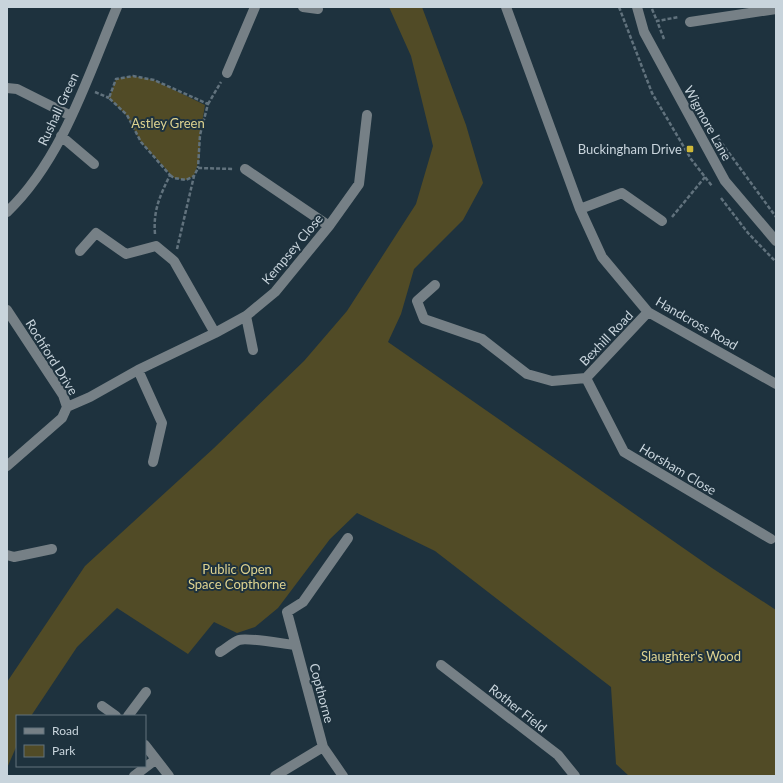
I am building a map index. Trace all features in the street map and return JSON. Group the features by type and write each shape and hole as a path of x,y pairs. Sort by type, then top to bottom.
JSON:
{"street":[{"name":"Rushall Green","path":"7,212 38,177 61,136 71,116 116,7"},
{"path":"227,73 255,7"},
{"path":"303,7 318,9"},
{"name":"Handcross Road","path":"506,7 580,209 602,257 648,312 776,384"},
{"name":"Wigmore Lane","path":"637,7 644,32 725,181 776,241"},
{"path":"690,22 733,11 776,9"},
{"path":"7,88 17,88 71,116"},
{"name":"Kempsey Close","path":"67,407 90,397 138,370 215,333 246,316 275,292 329,226 359,184 367,115"},
{"path":"61,136 94,164"},
{"path":"245,169 329,226"},
{"path":"580,209 622,193 662,221"},
{"path":"80,251 96,233 126,254 156,246 174,261 215,333"},
{"name":"Bexhill Road","path":"435,286 417,301 424,319 482,339 527,374 552,381 586,378 648,312"},
{"name":"Rochford Drive","path":"7,310 63,395 67,407 62,418 7,466"},
{"path":"246,316 253,350"},
{"path":"138,370 162,423 153,462"},
{"name":"Horsham Close","path":"586,378 624,452 770,539"},
{"name":"Copthorne","path":"343,776 324,747 287,612 303,602 348,538"},
{"path":"7,555 14,557 52,549"},
{"path":"220,652 239,640 253,639 268,643 296,645"},
{"name":"Rother Field","path":"441,665 558,755 576,776"},
{"path":"129,715 146,692"},
{"path":"102,706 115,715"},
{"path":"146,746 155,760 169,776"},
{"path":"275,776 324,747"},
{"path":"146,767 155,760"},
{"path":"134,776 146,767"}],"path":[{"path":"651,7 664,40"},
{"path":"657,21 681,17 690,22"},
{"path":"174,261 194,176 198,168 200,135 208,104 227,73"},
{"path":"194,176 186,180 174,178 170,175 141,142 126,115 109,98 116,79 133,76 154,80 208,104"},
{"path":"718,138 776,217"},
{"path":"198,168 245,169"},
{"path":"156,246 154,217 160,194 170,175"},
{"path":"662,221 675,215 705,177"},
{"path":"773,214 776,210"}],"green space":[{"name":"Slaughter's Wood","path":"389,7 422,7 466,125 483,183 463,220 414,269 401,314 388,342 712,568 776,610 776,776 629,776 616,764 611,687 435,551 357,513 330,539 278,608 255,627 237,633 214,622 188,654 117,608 77,647 32,715 16,715 16,747 7,768 7,682 85,566 214,448 304,361 347,311 416,204 433,146 411,56"},
{"name":"Astley Green","path":"133,76 154,80 205,105 200,135 200,157 194,176 186,180 174,178 141,142 126,115 109,98 116,79"}],"place":[{"name":"Buckingham Drive","path":"690,149"}],"park label":[{"name":"Public Open Space Copthorne","path":"237,576"}]}
